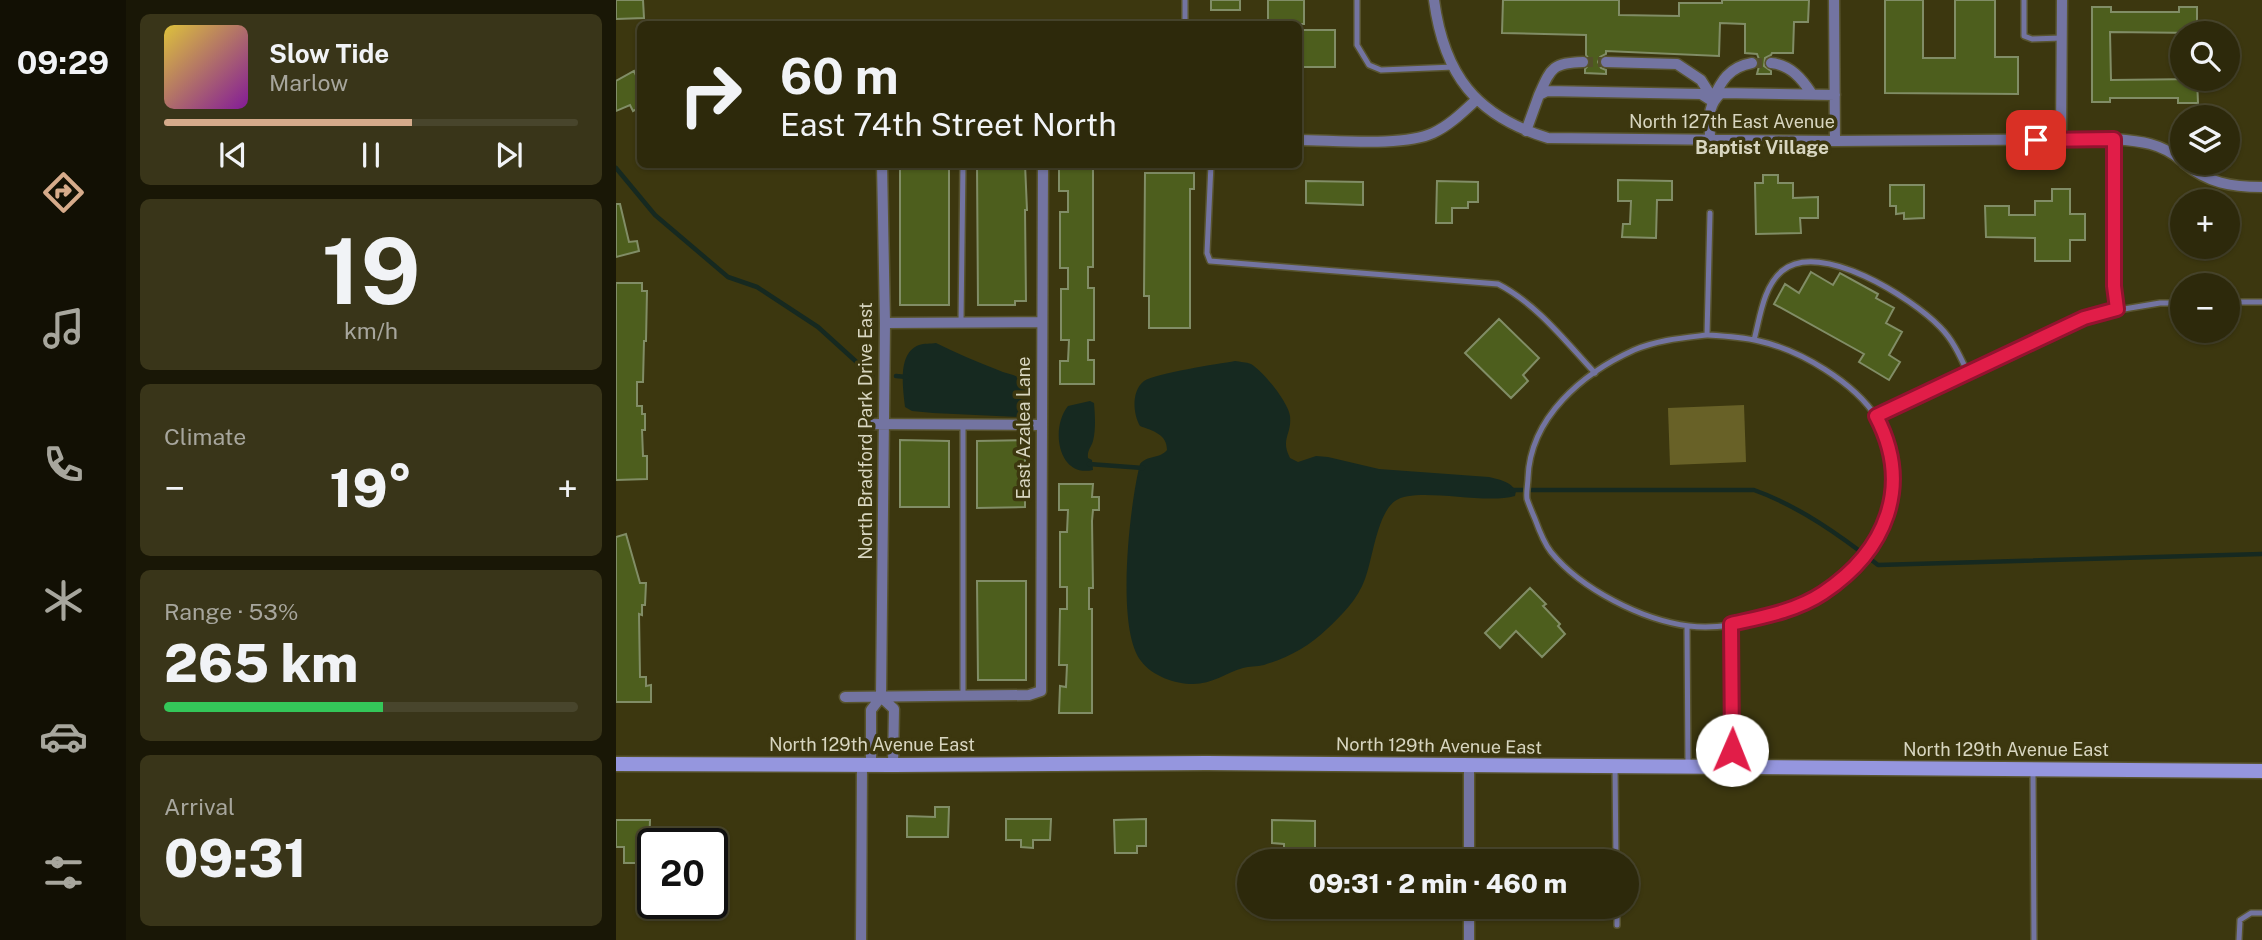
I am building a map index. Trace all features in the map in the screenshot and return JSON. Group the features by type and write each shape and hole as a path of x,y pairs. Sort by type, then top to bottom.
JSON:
{"street":[{"path":"1302,140 1415,138 1431,134 1447,125 1476,100 1443,46 1434,0"},
{"path":"1834,0 1835,141"},
{"path":"2061,139 2062,0"},
{"path":"1526,131 1539,95 1553,68 1562,62 1583,62"},
{"path":"1606,62 1677,64 1702,80 1713,100"},
{"path":"1710,139 1710,110 1723,77 1741,65 1752,63"},
{"path":"1771,63 1783,64 1802,80 1812,94"},
{"path":"1539,95 1547,92 1702,94 1713,100"},
{"path":"1713,100 1721,93 1835,95"},
{"name":"North 127th East Avenue","path":"1476,100 1494,114 1526,131 1548,138 1835,141 2114,139 2157,145 2170,154"},
{"name":"North Bradford Park Drive East","path":"861,940 866,765 871,710 881,697 884,323 882,168"},
{"name":"East Azalea Lane","path":"963,697 1029,695 1041,691 1043,168"},
{"name":"North 127th East Avenue","path":"2201,175 2225,185 2262,187"},
{"path":"884,323 1042,322"},
{"path":"861,424 1041,425"},
{"path":"845,697 963,697"},
{"name":"North Bradford Park Drive East","path":"881,697 894,709 893,765"},
{"name":"North 129th Avenue East","path":"616,764 1192,763 2262,771"},
{"path":"1469,765 1469,849"},
{"path":"1469,919 1469,940"}],"lane":[{"path":"1185,0 1185,21"},
{"path":"1357,0 1357,45 1369,65 1381,70 1454,67"},
{"path":"2024,0 2024,36 2061,38"},
{"path":"2114,139 2114,286 2117,309"},
{"path":"961,322 963,168"},
{"path":"1211,168 1210,261 1499,284 1531,306 1595,373"},
{"path":"1707,335 1710,213"},
{"path":"1755,340 1761,310 1776,277 1785,268 1807,262 1821,262 1843,266 1864,275 1909,303 1939,326 1953,342 1968,373"},
{"path":"2240,302 2262,302"},
{"path":"1876,416 2084,318 2117,309 2170,303"},
{"path":"1707,335 1755,340 1797,354 1841,381 1876,416 1885,433 1892,461 1893,492 1889,513 1870,549 1857,567 1822,594 1773,615 1731,624 1687,626 1625,606 1577,576 1551,552 1539,531 1527,499 1528,484 1531,458 1543,426 1554,408 1570,392 1595,373 1634,351 1658,342 1707,335"},
{"path":"963,425 963,697"},
{"path":"1731,624 1731,767"},
{"path":"1687,626 1688,766"},
{"path":"1615,768 1616,849"},
{"path":"2034,769 2034,940"},
{"path":"2239,940 2240,920 2251,913 2262,913"},
{"path":"1617,919 1617,925"}],"shaded area":[{"path":"936,343 1021,379 1028,394 1020,417 933,413 912,411 905,407 903,372 907,355 919,345"},
{"path":"1235,361 1249,363 1256,368 1280,396 1290,416 1287,452 1290,458 1298,462 1316,456 1379,469 1489,477 1508,483 1516,491 1515,496 1502,498 1418,495 1395,501 1384,516 1368,570 1354,600 1313,641 1298,651 1261,666 1243,668 1206,682 1179,683 1158,675 1141,661 1133,645 1128,622 1129,535 1140,464 1167,450 1162,437 1140,426 1135,409 1135,396 1140,385 1151,378"},
{"path":"1090,401 1094,403 1095,427 1088,458 1092,460 1093,470 1081,470 1065,459 1059,438 1059,426 1068,406"},
{"path":"1744,405 1746,462 1670,465 1668,408"}],"building":[{"path":"616,0 643,0 644,18 616,19"},
{"path":"1211,0 1240,0 1240,10 1211,10"},
{"path":"1268,0 1304,0 1304,24 1302,21 1268,21"},
{"path":"1503,0 1619,0 1619,15 1679,16 1679,3 1809,0 1808,22 1794,22 1793,53 1772,53 1765,58 1764,66 1771,74 1757,74 1760,62 1757,54 1745,53 1745,24 1720,23 1719,56 1606,51 1598,62 1601,68 1606,70 1606,74 1585,73 1591,62 1586,55 1586,35 1502,33"},
{"path":"1885,0 1923,0 1923,58 1955,58 1955,0 1995,0 1995,57 2018,57 2018,94 1885,93"},
{"path":"2092,7 2111,7 2111,12 2179,12 2179,7 2197,7 2197,21 2170,21 2170,33 2110,32 2111,80 2170,79 2170,91 2198,91 2198,103 2178,103 2178,98 2110,98 2110,102 2092,102"},
{"path":"1302,30 1335,30 1335,67 1302,67"},
{"path":"634,71 637,78 637,109 633,111 630,105 616,111 616,81"},
{"path":"900,168 949,168 949,305 900,305"},
{"path":"977,168 1025,168 1026,301 1015,301 1015,305 978,305"},
{"path":"1059,168 1093,168 1093,267 1088,267 1088,288 1094,288 1094,340 1088,340 1088,360 1094,360 1094,384 1060,384 1060,361 1068,361 1069,340 1061,340 1061,289 1068,289 1068,268 1060,268 1060,212 1068,212 1068,191 1059,191"},
{"path":"1145,173 1194,173 1194,189 1190,189 1190,328 1149,328 1149,296 1144,296"},
{"path":"1763,175 1778,175 1778,183 1793,183 1793,198 1818,197 1818,218 1800,218 1801,233 1756,234 1755,183 1763,183"},
{"path":"1618,180 1672,181 1672,200 1657,200 1656,238 1622,237 1623,224 1630,224 1631,201 1618,201"},
{"path":"1306,181 1363,182 1363,205 1306,203"},
{"path":"1437,181 1478,182 1478,202 1468,202 1468,208 1452,208 1452,223 1436,223"},
{"path":"1890,185 1924,185 1924,218 1904,219 1904,213 1896,214 1896,206 1890,206"},
{"path":"2052,189 2070,189 2070,214 2085,214 2085,240 2070,240 2070,261 2035,261 2035,238 1986,237 1985,206 2009,206 2009,215 2035,215 2035,201 2052,201"},
{"path":"616,204 620,204 629,242 637,241 639,251 616,257"},
{"path":"1811,272 1833,285 1840,273 1878,294 1876,298 1894,308 1886,323 1902,332 1889,355 1900,362 1889,380 1859,362 1864,354 1774,304 1785,284 1799,293"},
{"path":"616,283 642,283 642,291 647,291 643,382 637,382 637,406 642,406 642,414 645,414 645,430 642,430 643,456 647,456 647,479 616,480"},
{"path":"1499,319 1539,358 1523,375 1528,381 1511,398 1465,353"},
{"path":"900,440 949,441 949,507 900,507"},
{"path":"1025,440 1025,507 977,508 977,441"},
{"path":"1059,484 1093,484 1092,497 1099,497 1099,510 1093,510 1093,588 1089,588 1089,609 1092,609 1092,713 1059,713 1060,686 1066,687 1067,665 1059,665 1060,609 1067,609 1067,587 1060,587 1060,532 1067,532 1068,510 1059,510"},
{"path":"626,534 640,583 646,583 645,605 642,605 642,615 639,614 640,677 646,677 646,686 651,685 651,702 616,702 616,537"},
{"path":"977,581 1026,581 1026,680 978,680"},
{"path":"1530,588 1546,604 1543,606 1560,624 1558,626 1565,634 1542,657 1516,631 1500,648 1485,633"},
{"path":"935,807 949,807 948,837 907,837 907,816 935,817"},
{"path":"1006,819 1051,819 1050,840 1033,840 1033,848 1021,847 1021,840 1006,840"},
{"path":"1146,819 1146,846 1137,846 1137,853 1115,853 1114,820"},
{"path":"616,820 650,820 650,828 637,828 637,863 624,863 624,847 616,847"},
{"path":"1272,820 1315,821 1315,848 1284,849 1284,844 1272,843"}],"waterway":[{"path":"616,168 655,215 728,277 757,287 818,327 872,376"},
{"path":"896,376 907,377"},
{"path":"1089,464 1143,468"},
{"path":"1511,490 1754,490 1787,504 1819,523 1878,565 2262,554"}],"tunnel":[{"path":"1583,62 1606,62"},
{"path":"1752,63 1771,63"}],"district":[{"name":"Baptist Village","path":"1762,147"}],"route":[{"path":"1732,750 1731,624 1773,615 1822,594 1857,567 1870,549 1889,513 1893,492 1892,461 1885,433 1876,416 2084,318 2117,309 2114,286 2114,139 2036,140"}]}
